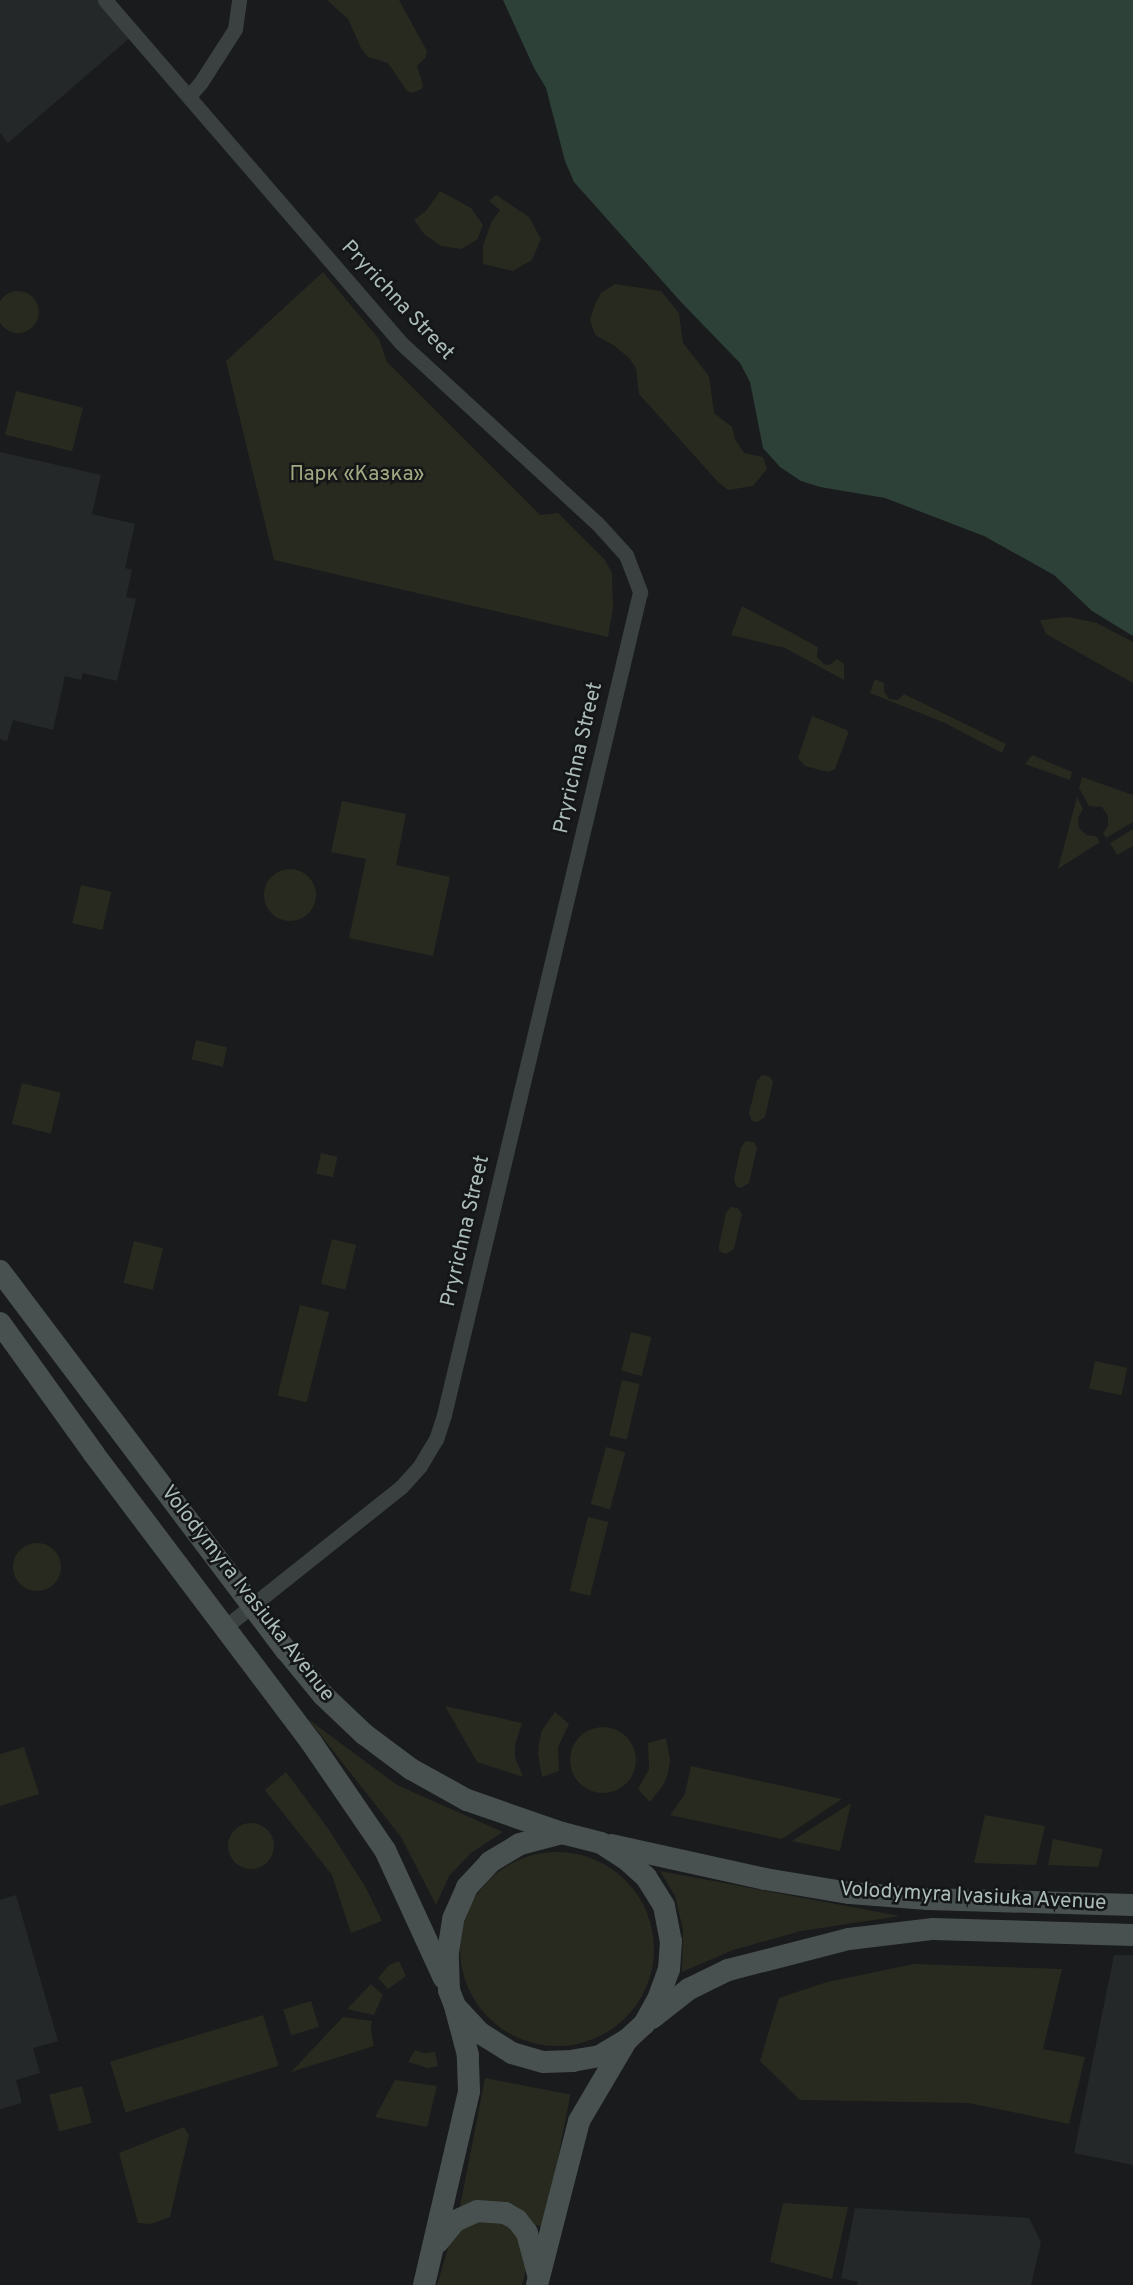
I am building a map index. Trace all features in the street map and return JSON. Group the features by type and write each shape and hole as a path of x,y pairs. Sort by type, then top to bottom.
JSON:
{"main road":[{"name":"Volodymyra Ivasiuka Avenue","path":"0,1271 251,1605 323,1695 364,1734 402,1762 467,1800 562,1833 601,1843 765,1879 850,1893 928,1899 1133,1905"},
{"name":"Volodymyra Ivasiuka Avenue","path":"0,1323 94,1454 226,1626 311,1742 385,1850 452,1998"},
{"path":"424,2285 469,2091 468,2055 452,1998 448,1952 453,1919 467,1887 490,1862 520,1844 562,1833"},
{"path":"538,2282 579,2121 658,1999 669,1969 671,1941 663,1906 646,1877 626,1859 601,1843"},
{"name":"Volodymyra Ivasiuka Avenue","path":"636,2032 689,1989 728,1970 849,1939 933,1929 1133,1935"},
{"path":"452,1998 481,2034 512,2053 543,2062 573,2061 600,2056 636,2032"},
{"path":"432,2250 442,2233 454,2221 477,2211 506,2213 517,2220 527,2233 534,2250 538,2282"}],"street":[{"name":"Pryrichna Street","path":"105,0 401,343 597,523 626,555 640,592 444,1415 436,1439 420,1466 401,1487 226,1626"},
{"path":"189,96 201,82 235,29 239,0"}],"shaded area":[{"path":"0,0 98,0 131,37 8,143 0,133"},
{"path":"503,0 1133,0 1133,636 1092,611 1054,575 984,536 885,498 820,487 801,481 780,467 763,448 750,382 740,363 681,302 574,182 565,161 546,88 534,68"},
{"path":"0,452 101,475 92,514 135,524 125,568 132,570 126,597 136,599 117,681 83,673 81,680 65,676 53,730 13,720 7,741 0,739"},
{"path":"16,1895 58,2041 33,2048 40,2073 16,2080 22,2103 0,2109 0,1900"},
{"path":"1114,1955 1133,1955 1133,2165 1074,2153"},
{"path":"855,2208 1029,2218 1041,2242 1031,2285 857,2285 858,2282 841,2278"}],"green space":[{"path":"327,0 399,0 427,51 426,57 417,66 423,85 422,89 412,93 407,91 388,63 368,57 361,48 348,19"},
{"path":"440,191 471,208 483,225 477,240 461,249 441,246 424,234 414,220 426,211"},
{"path":"496,195 529,217 541,239 532,260 513,271 483,264 483,245 492,221 500,210 489,201"},
{"name":"Парк «Казка»","path":"323,272 379,339 387,362 540,515 558,513 605,560 612,573 613,608 608,637 274,560 226,361"},
{"path":"615,284 661,291 679,313 683,343 709,376 714,413 732,427 735,439 744,453 763,457 767,469 753,486 728,490 718,482 639,394 636,368 629,358 615,346 595,335 590,320 595,304 601,293"},
{"path":"18,291 33,297 39,312 33,327 18,333 3,327 -3,312 3,297"},
{"path":"16,391 83,408 72,451 5,435"},
{"path":"742,606 818,647 817,657 824,664 829,665 837,659 844,664 844,680 785,648 731,635"},
{"path":"1068,617 1097,623 1133,642 1133,683 1046,634 1040,620"},
{"path":"875,679 884,683 884,691 889,699 898,700 904,694 1006,744 1002,753 945,723 870,693"},
{"path":"812,716 847,730 848,734 835,769 828,772 805,766 798,758"},
{"path":"1032,755 1072,772 1070,780 1025,764"},
{"path":"1082,777 1133,795 1133,822 1106,838 1103,833 1108,826 1108,816 1102,807 1089,806 1079,788"},
{"path":"1077,797 1083,809 1078,818 1079,828 1086,835 1096,836 1100,842 1058,869"},
{"path":"342,801 406,814 396,865 450,877 433,956 349,938 366,859 331,852"},
{"path":"1133,829 1133,846 1117,855 1110,843"},
{"path":"285,869 295,869 304,873 312,881 316,895 312,909 304,917 295,921 285,921 276,917 268,909 264,900 264,890 268,881 276,873"},
{"path":"81,885 111,892 102,930 72,923"},
{"path":"196,1040 227,1047 223,1067 192,1059"},
{"path":"762,1075 769,1076 773,1082 765,1117 757,1122 752,1121 749,1113 757,1081"},
{"path":"22,1083 61,1093 51,1133 12,1124"},
{"path":"746,1141 754,1142 757,1148 749,1183 741,1188 736,1186 734,1179 741,1147"},
{"path":"321,1153 338,1157 333,1177 316,1173"},
{"path":"731,1207 738,1208 742,1214 734,1249 726,1254 719,1251 719,1245 726,1213"},
{"path":"332,1239 356,1245 345,1290 321,1284"},
{"path":"134,1241 163,1248 153,1290 124,1283"},
{"path":"300,1305 329,1312 307,1402 278,1395"},
{"path":"631,1332 651,1337 642,1376 621,1371"},
{"path":"1095,1361 1127,1368 1121,1395 1089,1388"},
{"path":"622,1380 640,1384 627,1440 609,1436"},
{"path":"606,1447 625,1452 610,1509 591,1504"},
{"path":"588,1517 608,1522 590,1596 570,1591"},
{"path":"32,1543 42,1543 57,1553 61,1567 60,1576 51,1587 42,1591 32,1591 17,1581 13,1572 13,1562 23,1547"},
{"path":"445,1706 522,1723 515,1745 515,1757 523,1777 477,1762"},
{"path":"555,1712 569,1724 558,1747 559,1771 542,1777 538,1754 539,1742 542,1730"},
{"path":"308,1719 397,1785 503,1832 471,1853 449,1876 436,1905 401,1837"},
{"path":"597,1727 609,1727 621,1732 631,1742 636,1760 634,1773 621,1788 609,1793 597,1793 585,1788 575,1778 570,1766 570,1754 575,1742 585,1732"},
{"path":"666,1738 670,1760 668,1773 664,1784 650,1802 638,1789 649,1769 648,1743"},
{"path":"24,1747 39,1794 0,1806 0,1754"},
{"path":"691,1766 842,1799 782,1839 670,1815 685,1794"},
{"path":"286,1772 327,1827 365,1886 382,1921 351,1933 332,1875 265,1790"},
{"path":"851,1803 840,1851 792,1841"},
{"path":"985,1815 1045,1826 1036,1865 974,1863"},
{"path":"256,1823 268,1829 273,1837 273,1855 268,1863 260,1868 246,1869 238,1866 231,1859 228,1841 231,1833 238,1826"},
{"path":"1053,1839 1103,1849 1098,1867 1048,1865"},
{"path":"557,1852 576,1854 603,1864 618,1874 632,1888 646,1912 652,1930 654,1949 652,1968 642,1995 632,2010 618,2024 594,2038 576,2044 557,2046 538,2044 511,2034 496,2024 482,2010 468,1986 462,1968 460,1949 462,1930 472,1903 482,1888 496,1874 520,1860 538,1854"},
{"path":"660,1871 900,1916 801,1931 733,1950 682,1972 683,1930 675,1896"},
{"path":"399,1961 406,1976 388,1989 378,1978 389,1965"},
{"path":"914,1964 1062,1969 1043,2049 1085,2057 1069,2124 969,2103 800,2100 760,2061 779,1998 827,1982"},
{"path":"371,1984 383,1995 374,2015 347,2009"},
{"path":"311,2001 319,2027 291,2035 283,2009"},
{"path":"263,2015 278,2066 125,2112 110,2062"},
{"path":"343,2017 372,2021 374,2046 291,2072"},
{"path":"415,2050 423,2053 435,2052 438,2066 428,2068 408,2062"},
{"path":"485,2078 570,2095 545,2227 459,2211"},
{"path":"395,2080 437,2086 427,2127 375,2117"},
{"path":"82,2086 92,2123 59,2132 49,2095"},
{"path":"184,2127 189,2135 170,2217 151,2224 138,2223 119,2153"},
{"path":"783,2203 848,2207 832,2279 770,2262"},
{"path":"496,2218 518,2231 528,2262 522,2285 437,2285 452,2235 464,2223"}]}
